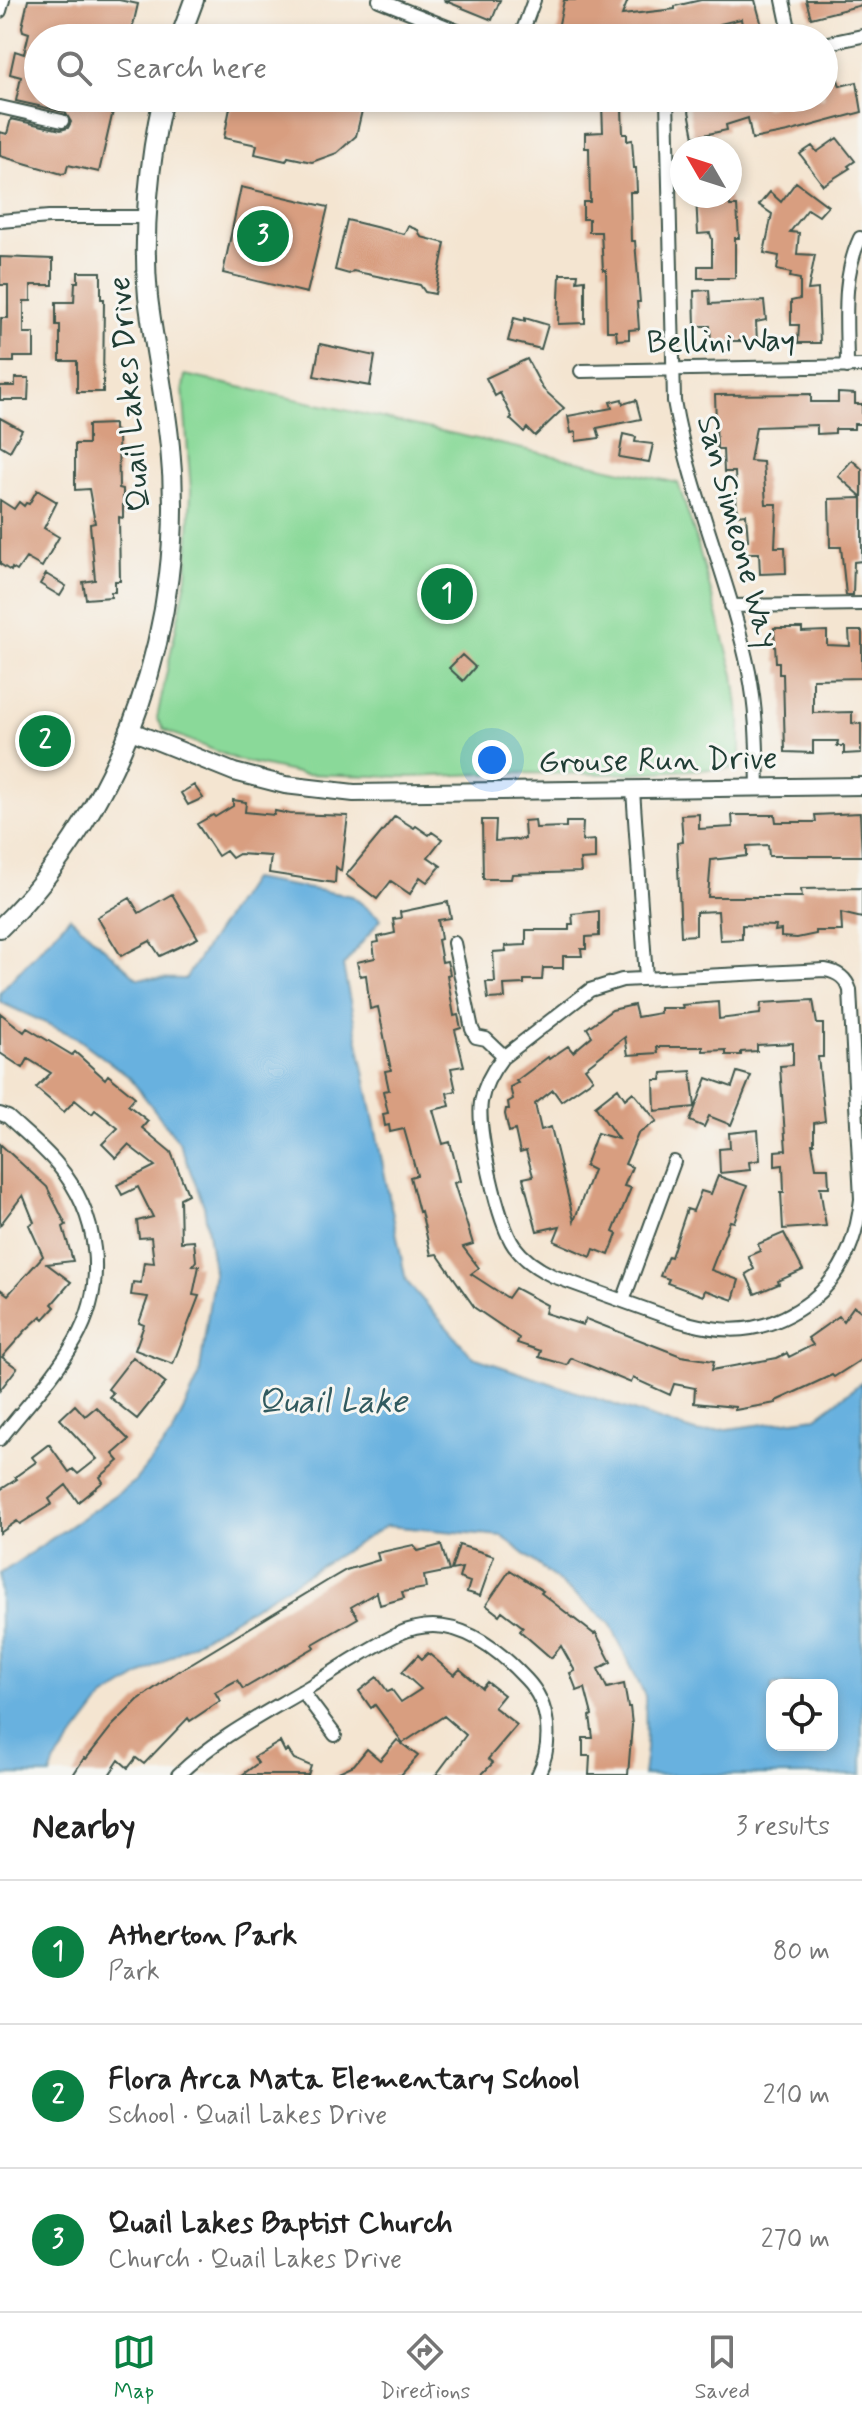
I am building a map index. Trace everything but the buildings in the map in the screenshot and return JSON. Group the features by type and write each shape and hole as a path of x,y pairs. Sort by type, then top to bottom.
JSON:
{"main road":[{"path":"185,24 194,0"},
{"name":"Quail Lakes Drive","path":"1,924 51,870 83,823 109,776 148,679 162,622 172,555 174,502 170,448 148,293 150,177 161,112"}],"street":[{"path":"0,11 3,0"},
{"path":"379,0 440,24"},
{"path":"525,24 534,0"},
{"path":"783,0 788,24"},
{"path":"838,41 862,36"},
{"path":"0,107 62,121"},
{"name":"San Simeone Way","path":"667,112 674,401 683,448 749,669 755,701 758,788"},
{"path":"0,221 49,217 148,217"},
{"path":"847,367 847,277 850,260 860,238"},
{"name":"Bellini Way","path":"581,371 862,366"},
{"path":"731,606 862,604"},
{"name":"Grouse Run Drive","path":"129,730 234,772 319,790 375,793 862,786"},
{"path":"633,790 646,978"},
{"path":"454,943 472,1029 476,1037 486,1039 504,1056"},
{"path":"825,970 839,974 848,983 861,1199 855,1237 841,1267 819,1293 785,1317 752,1328 718,1330 689,1325 540,1270 521,1255 506,1232 480,1113 484,1088 493,1068 504,1056 590,990 622,980 646,978 825,970"},
{"path":"0,1114 8,1117 56,1162 73,1185 89,1219 96,1255 95,1282 89,1309 75,1342 0,1439"},
{"path":"623,1301 674,1162"},
{"path":"178,1775 216,1743 378,1645 410,1630 432,1626 463,1631 483,1642 515,1668 536,1692 544,1709 548,1737 538,1775"},
{"path":"302,1691 335,1735"}],"green space":[{"path":"185,375 678,483 734,675 740,722 740,757 733,768 613,774 505,773 412,777 302,774 238,760 164,730 157,718 187,576 191,491 183,388"}],"water":[{"name":"Quail Lake","path":"251,879 352,896 381,919 343,966 406,1281 473,1357 698,1433 816,1417 862,1382 862,1775 643,1775 645,1696 610,1623 502,1536 386,1526 104,1698 55,1762 50,1775 0,1775 0,1574 133,1483 173,1433 199,1377 214,1271 204,1206 179,1142 129,1077 76,1037 0,1002 0,992 70,917 137,978 185,979"}],"place":[{"name":"Quail Lakes Baptist Church","path":"263,236"},
{"name":"Atherton Park","path":"447,594"},
{"name":"Flora Arca Mata Elementary School","path":"45,741"}]}
